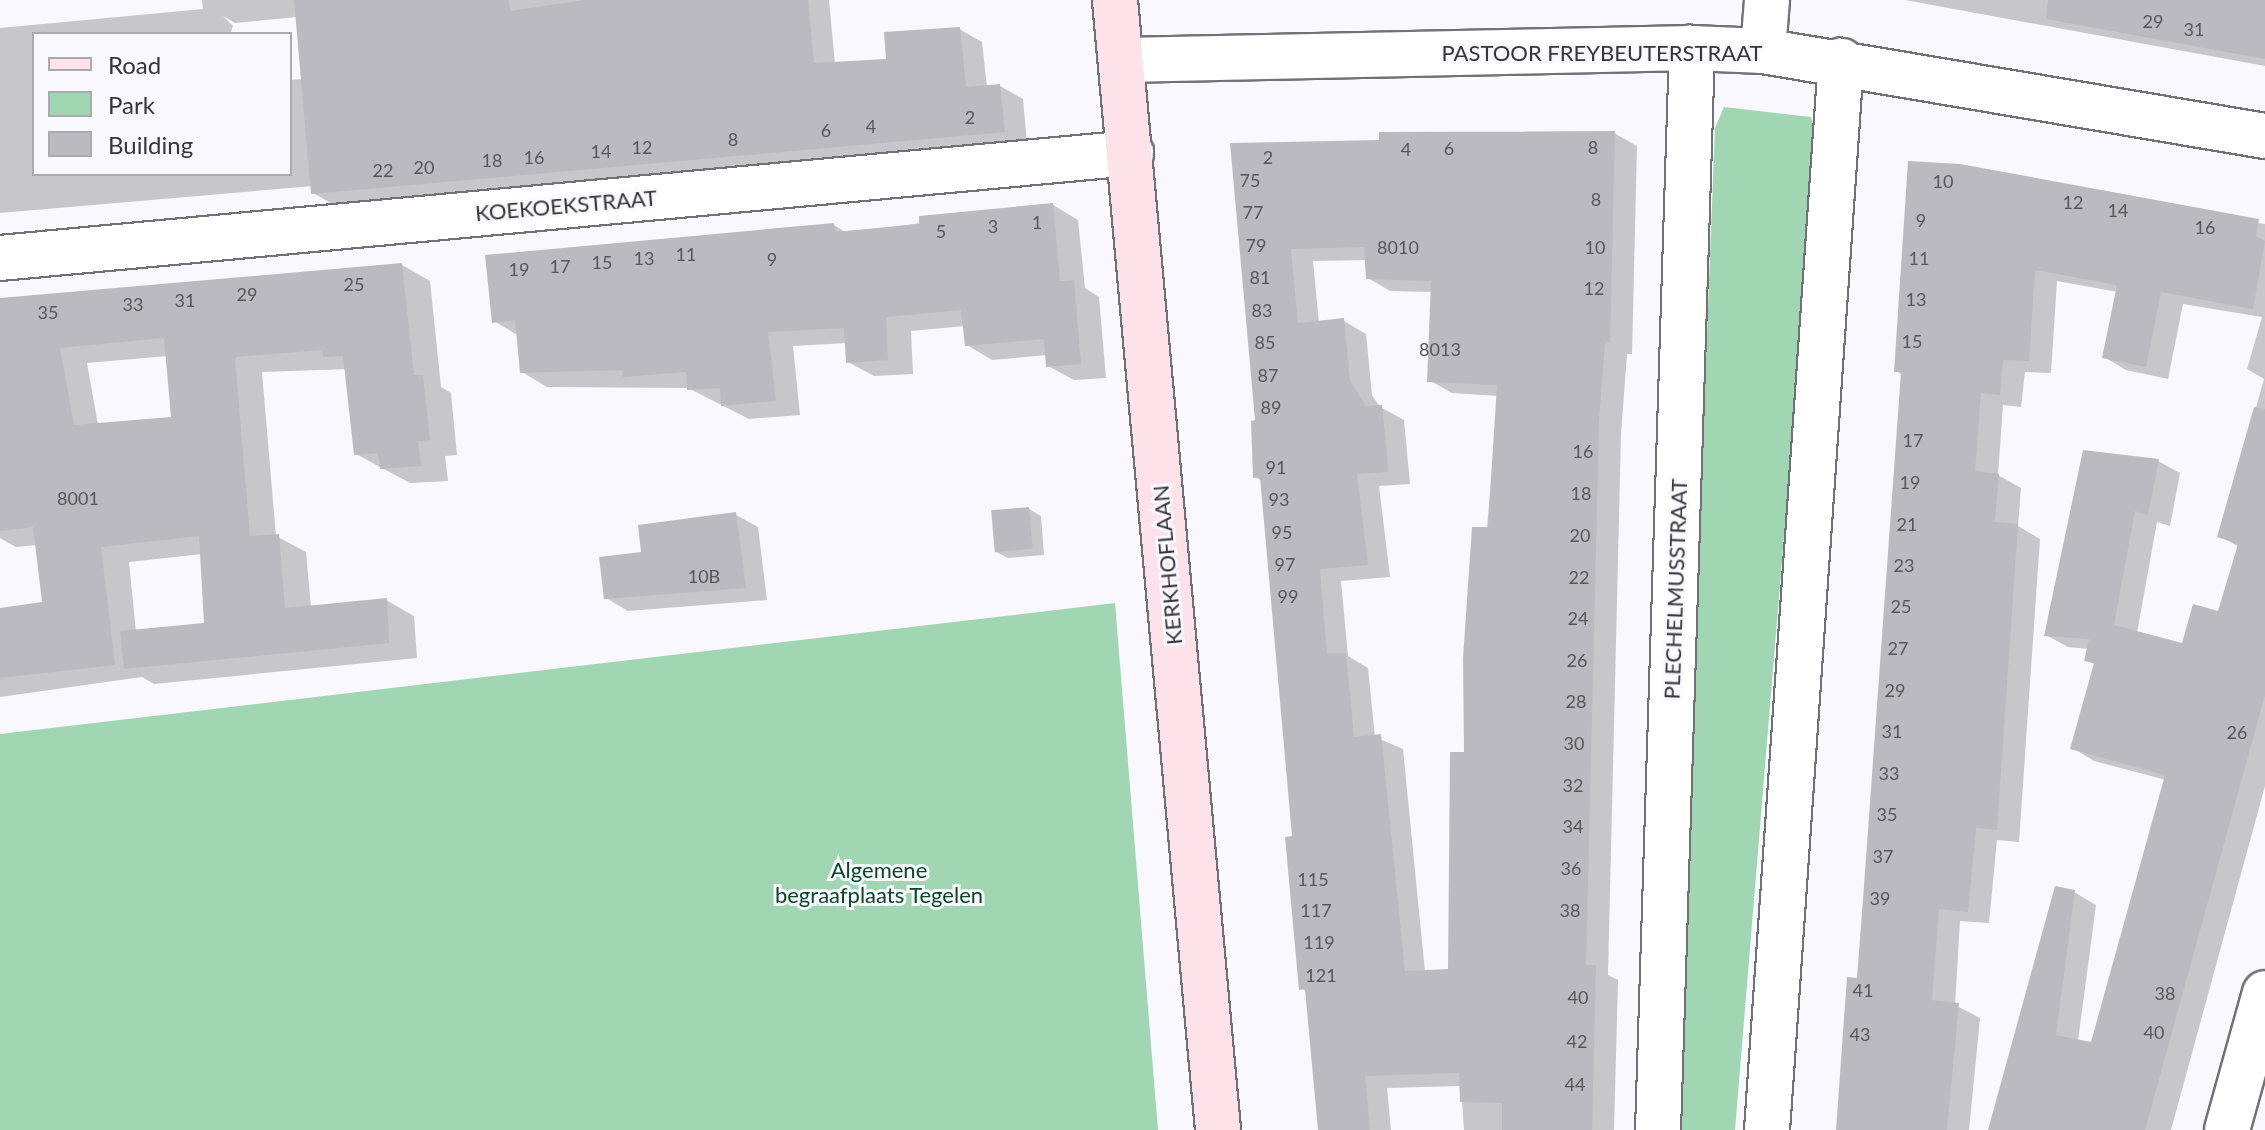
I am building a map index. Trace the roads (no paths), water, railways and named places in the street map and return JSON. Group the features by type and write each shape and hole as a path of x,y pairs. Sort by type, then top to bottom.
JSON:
{"street":[{"name":"KERKHOFLAAN","path":"1115,0 1123,60 1218,1130"},
{"path":"1763,51 1767,0"},
{"name":"PASTOOR FREYBEUTERSTRAAT","path":"1123,60 1692,48 1763,51 1841,61 2265,136"},
{"name":"PLECHELMUSSTRAAT","path":"1658,1130 1692,48"},
{"path":"1767,1130 1841,61"},
{"name":"KOEKOEKSTRAAT","path":"0,258 1131,153"},
{"path":"2227,1130 2265,993"}],"park label":[{"name":"Algemene begraafplaats Tegelen","path":"879,882"}]}
